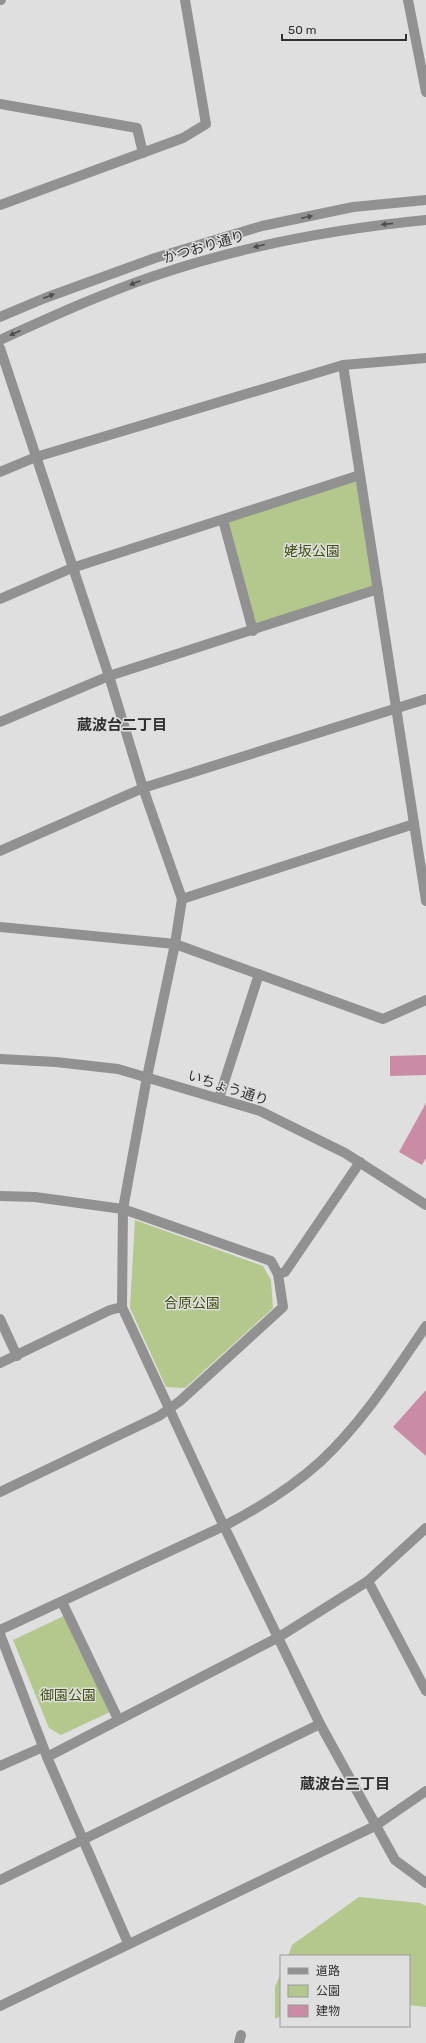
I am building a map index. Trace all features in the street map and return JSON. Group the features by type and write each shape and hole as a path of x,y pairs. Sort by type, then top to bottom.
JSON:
{"street":[{"path":"0,205 183,138 206,124 185,0"},
{"path":"408,0 426,92"},
{"path":"0,104 137,128 142,153"},
{"name":"かつおり通り","path":"0,317 45,298 155,258 262,226 353,207 426,200"},
{"name":"かつおり通り","path":"0,340 70,308 154,276 261,246 367,226 426,220"},
{"path":"0,348 108,676 143,788 182,899 176,944 148,1077 123,1209 122,1307 224,1526 320,1724 395,1860 426,1883"},
{"path":"0,472 36,457 343,365 426,358"},
{"path":"343,365 426,901"},
{"path":"0,599 72,568 360,475"},
{"path":"223,520 253,631"},
{"path":"0,722 108,676 253,631 378,589"},
{"path":"0,851 143,788 426,700"},
{"path":"182,899 414,824"},
{"path":"0,926 176,944 383,1019 426,1000"},
{"path":"219,1098 258,974"},
{"name":"いちょう通り","path":"0,1059 56,1062 118,1069 260,1111 345,1153 426,1205"},
{"path":"278,1274 285,1272 360,1162"},
{"path":"0,1196 35,1198 123,1209 272,1261 278,1274 283,1306 169,1409 152,1420 0,1492"},
{"path":"0,1363 110,1310 122,1307"},
{"path":"0,1319 17,1356"},
{"path":"0,1630 224,1526 260,1507 291,1486 320,1461 351,1428 383,1388 426,1326"},
{"path":"47,1757 279,1637 368,1581 426,1528"},
{"path":"368,1581 426,1691"},
{"path":"62,1602 118,1720"},
{"path":"0,1634 47,1757 128,1943"},
{"path":"0,1880 320,1724"},
{"path":"0,1766 43,1747"},
{"path":"0,2006 128,1943 375,1826 426,1791"}],"green space":[{"name":"姥坂公園","path":"360,475 378,589 253,631 223,520"},
{"name":"合原公園","path":"135,1220 263,1266 271,1280 273,1308 185,1388 166,1387 130,1308"},
{"name":"御園公園","path":"64,1616 110,1712 61,1735 49,1728 13,1640"},
{"path":"359,1897 420,1903 426,1906 426,2007 410,2005 410,1955 288,1955 292,1945"},
{"path":"280,1974 280,2016 275,2019 275,1987"}],"building":[{"path":"426,1055 426,1075 390,1076 390,1056"},
{"path":"426,1103 426,1158 422,1165 399,1152"},
{"path":"426,1390 426,1456 393,1427"}],"district":[{"name":"蔵波台二丁目","path":"122,725"},
{"name":"蔵波台三丁目","path":"345,1784"}]}
